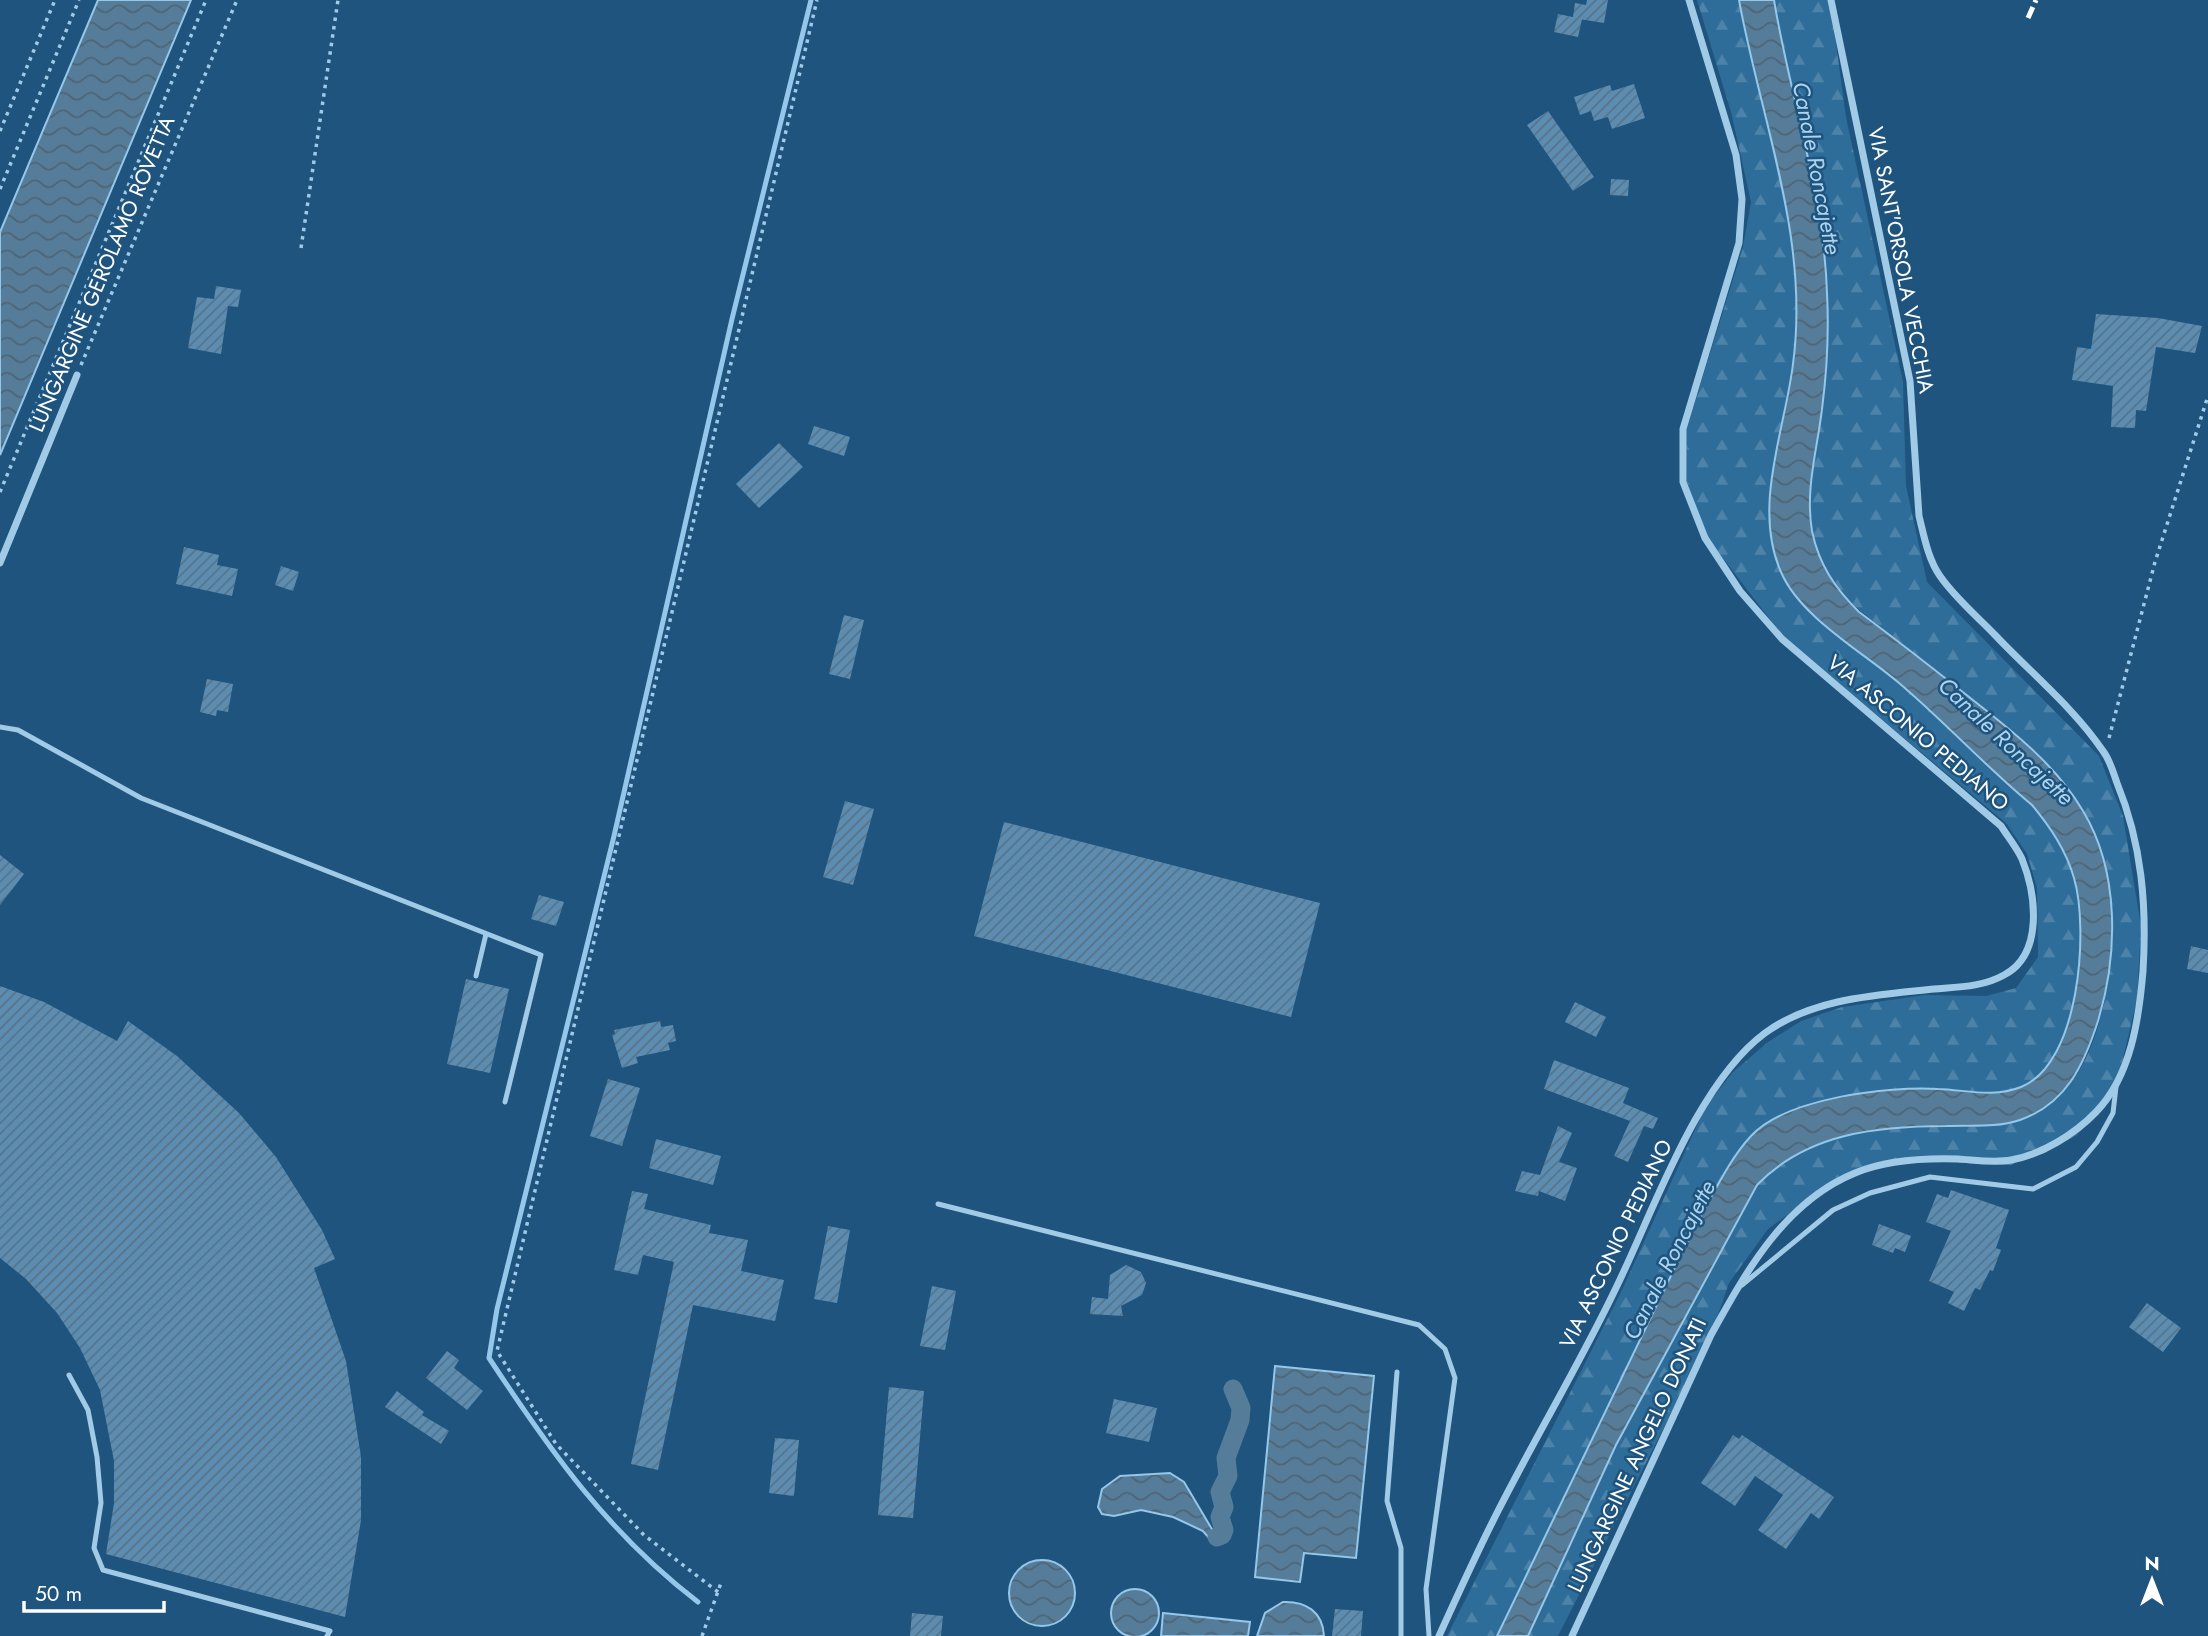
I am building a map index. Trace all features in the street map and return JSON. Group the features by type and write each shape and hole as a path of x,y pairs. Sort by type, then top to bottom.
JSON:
{"street":[{"name":"VIA ASCONIO PEDIANO","path":"1439,1636 1497,1511 1614,1292 1703,1105 1730,1066 1764,1034 1798,1014 1839,1001 1982,984 2007,974 2024,956 2034,925 2031,893 2022,858 2001,827 1782,639 1741,592 1705,538 1683,482 1683,429 1739,243 1742,199 1736,155 1689,0"},
{"name":"VIA SANT'ORSOLA VECCHIA","path":"1737,1289 1774,1233 1815,1195 1856,1172 1893,1163 1937,1158 2010,1160 2042,1149 2076,1130 2097,1112 2116,1087 2128,1056 2141,1000 2146,925 2141,867 2130,814 2105,754 2084,726 1940,576 1932,560 1919,516 1910,381 1831,0"},
{"name":"LUNGARGINE GEROLAMO ROVETTA","path":"0,563 77,376"},
{"name":"LUNGARGINE ANGELO DONATI","path":"1572,1636 1706,1348 1737,1289"}],"lane":[{"path":"0,727 18,730 141,798 541,955 505,1102"},
{"path":"476,976 486,934"},
{"name":"VIA SANT'ORSOLA VECCHIA","path":"1737,1289 1833,1210 1870,1193 1930,1177 1973,1181 2002,1188 2033,1189 2076,1167 2097,1142 2113,1113 2116,1087"},
{"path":"938,1204 1419,1325 1445,1349 1455,1378 1426,1589 1429,1636"},
{"path":"1397,1371 1387,1502 1401,1548 1401,1636"},
{"path":"69,1375 88,1410 97,1457 101,1503 94,1548 103,1570 330,1632 327,1636"}],"path":[{"path":"0,131 55,0"},
{"path":"0,189 79,0"},
{"path":"0,492 206,0"},
{"name":"LUNGARGINE GEROLAMO ROVETTA","path":"77,376 237,0"},
{"path":"301,248 338,0"},
{"path":"718,1592 644,1535 555,1444 497,1351 817,0"},
{"path":"2105,754 2155,562 2208,396"},
{"path":"702,1636 721,1583"}],"green space":[{"path":"1697,0 1739,0 1789,226 1797,317 1793,364 1774,469 1770,522 1773,548 1781,572 1802,604 1817,619 1916,698 2032,805 2051,830 2071,868 2078,901 2079,960 2075,993 2068,1024 2056,1052 2041,1074 2021,1087 1990,1093 1917,1089 1839,1097 1788,1112 1767,1123 1751,1136 1727,1168 1695,1226 1497,1636 1447,1636 1621,1292 1705,1108 1732,1073 1768,1042 1801,1021 1842,1007 1925,995 1986,996 2016,988 2038,957 2037,888 2027,854 2006,823 1785,639 1706,536 1687,482 1686,431 1743,247 1751,202 1731,112"},
{"path":"1774,0 1830,0 1846,117 1903,382 1906,486 1927,582 2099,756 2123,816 2141,926 2137,999 2116,1088 2076,1136 2011,1165 1937,1161 1894,1164 1857,1174 1816,1194 1768,1229 1729,1283 1711,1335 1558,1636 1528,1636 1616,1445 1757,1185 1797,1154 1843,1136 1919,1126 1998,1125 2024,1117 2067,1086 2082,1065 2099,1024 2108,978 2110,935 2101,862 2093,831 2079,806 2060,780 2007,728 1850,602 1831,579 1817,550 1811,497 1828,337 1824,256 1813,182"}],"water":[{"path":"98,0 191,0 0,455 0,232"},
{"name":"Canale Roncajette","path":"1739,0 1774,0 1820,219 1827,293 1827,351 1810,500 1812,531 1819,555 1835,585 1859,612 2010,730 2043,760 2071,793 2095,835 2104,860 2112,914 2109,969 2098,1021 2079,1067 2061,1093 2036,1113 2002,1124 1921,1126 1845,1136 1798,1154 1757,1185 1616,1445 1528,1636 1497,1636 1695,1226 1742,1146 1767,1123 1788,1112 1839,1097 1917,1089 1990,1093 2021,1087 2041,1074 2056,1052 2068,1024 2075,993 2079,960 2078,901 2071,868 2051,830 2032,805 1916,698 1817,619 1802,604 1781,572 1773,547 1770,495 1793,364 1795,271 1781,181"},
{"path":"1275,1366 1374,1376 1356,1558 1304,1553 1300,1582 1255,1577"},
{"path":"1170,1473 1184,1482 1219,1541 1215,1545 1203,1531 1173,1517 1141,1510 1114,1516 1102,1514 1098,1507 1102,1489 1120,1476"},
{"path":"1035,1560 1049,1560 1061,1565 1070,1574 1075,1593 1073,1606 1066,1617 1049,1626 1035,1626 1023,1621 1014,1612 1009,1600 1009,1586 1014,1574 1023,1565"},
{"path":"1135,1589 1152,1596 1159,1613 1152,1630 1135,1637 1118,1630 1111,1613 1118,1596"},
{"path":"1283,1602 1306,1606 1317,1614 1324,1636 1257,1636 1265,1613"},
{"path":"1163,1613 1250,1622 1248,1636 1161,1636"}],"building":[{"path":"1587,0 1608,0 1604,23 1582,19 1578,37 1554,32 1558,14 1573,17 1575,3 1586,5"},
{"path":"1634,84 1645,118 1612,129 1608,117 1594,121 1591,111 1580,115 1574,97 1610,85 1612,91"},
{"path":"1548,111 1594,177 1573,191 1527,125"},
{"path":"1611,179 1629,180 1628,196 1610,195"},
{"path":"216,286 241,290 238,307 228,306 221,354 188,348 197,297 214,299"},
{"path":"2096,314 2158,318 2202,326 2195,353 2156,347 2146,411 2136,410 2135,428 2111,427 2113,386 2072,380 2077,347 2091,349"},
{"path":"814,426 850,437 844,456 808,444"},
{"path":"779,443 803,467 759,508 736,484"},
{"path":"184,547 219,555 217,565 238,569 232,596 176,584"},
{"path":"281,566 299,572 293,591 275,585"},
{"path":"844,615 864,620 850,679 829,674"},
{"path":"207,679 233,684 228,712 217,710 216,716 200,712"},
{"path":"845,801 874,809 853,885 823,877"},
{"path":"1004,822 1320,903 1291,1017 974,936"},
{"path":"0,855 24,874 0,905"},
{"path":"539,895 564,902 556,926 531,919"},
{"path":"2191,946 2208,950 2208,973 2187,969"},
{"path":"466,979 509,989 490,1073 447,1064"},
{"path":"0,986 44,1002 117,1041 128,1021 177,1056 239,1113 276,1157 322,1230 335,1259 314,1268 346,1361 361,1457 361,1520 345,1617 106,1554 114,1503 114,1461 100,1390 80,1348 57,1313 26,1279 0,1258"},
{"path":"1575,1002 1606,1017 1596,1037 1565,1022"},
{"path":"660,1021 661,1027 673,1025 676,1041 668,1043 670,1050 636,1057 638,1063 622,1068 612,1035 615,1034 614,1030"},
{"path":"1554,1060 1629,1088 1623,1103 1658,1118 1653,1129 1644,1126 1628,1162 1614,1156 1630,1121 1544,1089"},
{"path":"608,1079 640,1088 622,1146 590,1136"},
{"path":"1558,1126 1572,1133 1559,1162 1577,1168 1565,1201 1539,1191 1538,1196 1515,1191 1522,1171 1540,1175"},
{"path":"656,1139 721,1156 713,1185 649,1168"},
{"path":"1951,1190 2009,1210 1996,1248 2001,1250 1993,1271 1990,1270 1980,1290 1975,1288 1964,1311 1948,1303 1954,1292 1929,1281 1951,1231 1926,1222 1937,1194 1948,1198"},
{"path":"632,1191 648,1194 644,1209 711,1225 709,1233 748,1240 741,1271 784,1280 775,1321 693,1305 658,1470 631,1464 674,1262 643,1255 638,1275 614,1270"},
{"path":"1879,1224 1911,1236 1905,1252 1895,1248 1893,1253 1872,1245"},
{"path":"828,1226 850,1230 837,1303 814,1299"},
{"path":"1126,1265 1141,1272 1146,1283 1142,1295 1121,1306 1123,1316 1090,1314 1092,1297 1108,1299 1110,1275"},
{"path":"932,1286 956,1291 945,1350 920,1346"},
{"path":"2147,1303 2181,1328 2163,1352 2129,1327"},
{"path":"447,1351 459,1360 454,1368 483,1391 467,1410 426,1378"},
{"path":"889,1387 924,1391 913,1518 878,1515"},
{"path":"397,1391 424,1412 422,1415 449,1431 441,1444 385,1407"},
{"path":"1114,1399 1157,1408 1149,1442 1106,1433"},
{"path":"1733,1435 1739,1439 1742,1435 1834,1497 1819,1519 1811,1513 1786,1549 1758,1530 1783,1495 1755,1476 1735,1506 1701,1483"},
{"path":"775,1438 799,1440 794,1496 769,1493"},
{"path":"1335,1609 1363,1611 1361,1636 1332,1636"},
{"path":"912,1613 943,1616 941,1636 910,1636"}],"waterway":[{"path":"698,1602 636,1548 583,1489 535,1426 489,1358 497,1309 614,836 732,319 811,0"},
{"path":"1217,1537 1222,1535 1224,1530 1220,1517 1224,1507 1220,1492 1228,1476 1226,1458 1240,1420 1241,1408 1233,1389"}],"railway":[{"path":"2028,18 2036,0"}]}
